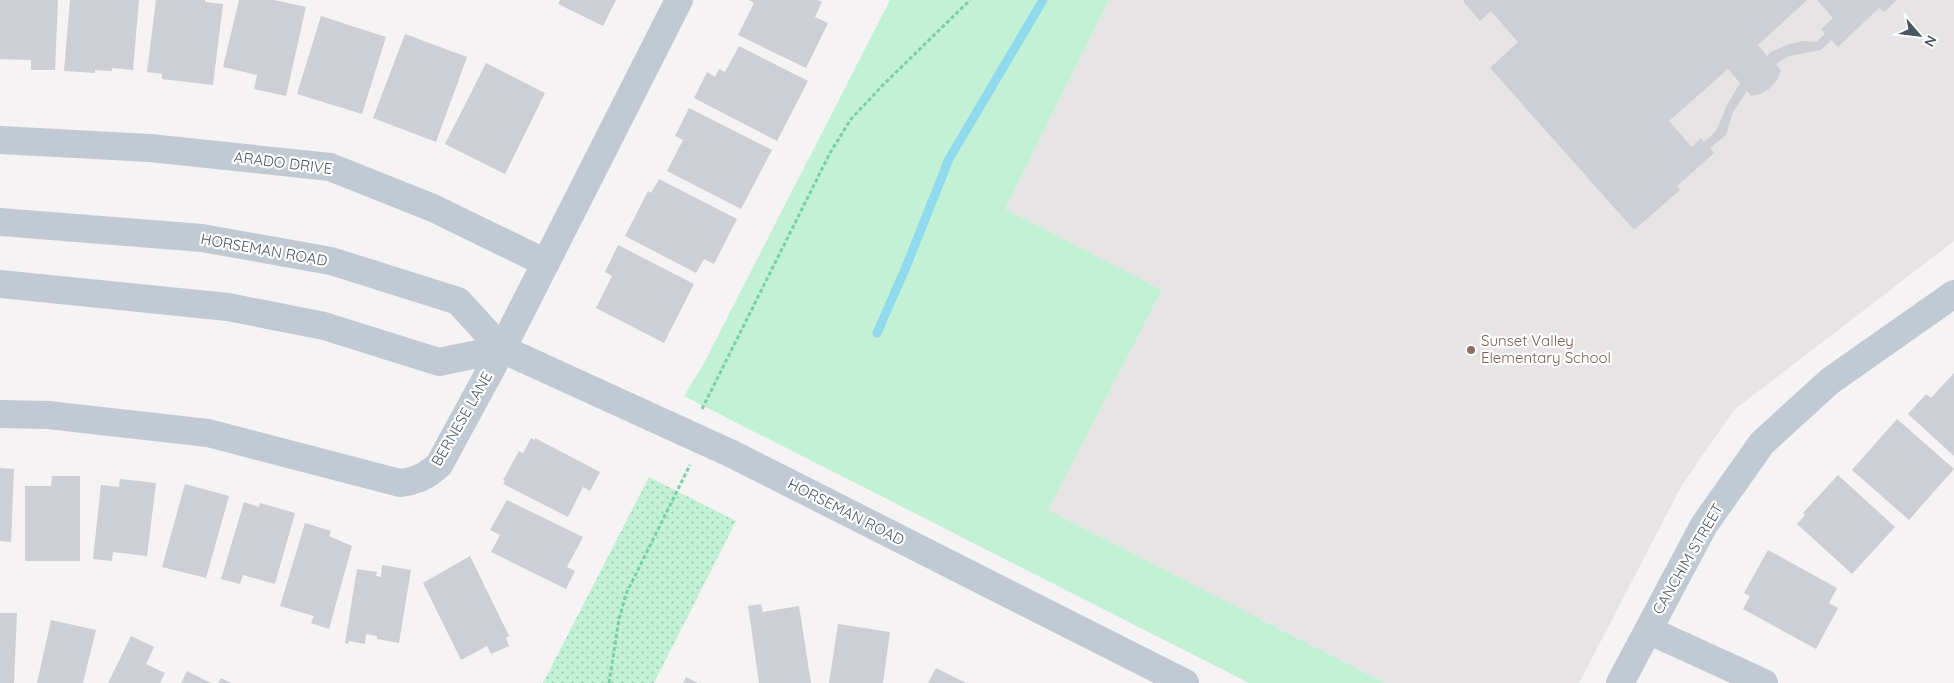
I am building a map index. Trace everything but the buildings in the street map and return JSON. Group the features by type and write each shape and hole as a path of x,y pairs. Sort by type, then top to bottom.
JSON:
{"street":[{"name":"BERNESE LANE","path":"0,414 48,415 208,434 400,483 414,481 428,475 439,465 502,349 679,0"},
{"name":"ARADO DRIVE","path":"0,140 150,148 330,167 433,208 546,263"},
{"name":"HORSEMAN ROAD","path":"0,222 202,238 331,261 458,301 502,349 696,438 1185,683"},
{"path":"0,284 228,307 324,326 439,362 502,349"},
{"name":"CANCHIM STREET","path":"1620,683 1704,525 1762,443 1830,381 1954,294"},
{"path":"1648,630 1764,683"}],"path":[{"path":"609,683 619,619 626,594 696,438 712,387 822,170 851,119 970,0"}],"shaded area":[{"name":"Sunset Valley Elementary School","path":"1109,0 1954,0 1954,241 1734,410 1682,485 1579,683 1385,683 1048,510 1162,290 1005,209"}],"green space":[{"path":"890,0 1109,0 1005,209 1162,290 1048,510 1385,683 1249,683 684,396 703,365"},
{"path":"649,477 736,521 654,683 543,683"}],"waterway":[{"path":"877,333 906,267 949,159 1043,0"}],"place":[{"name":"Sunset Valley Elementary School","path":"1471,350"}]}
